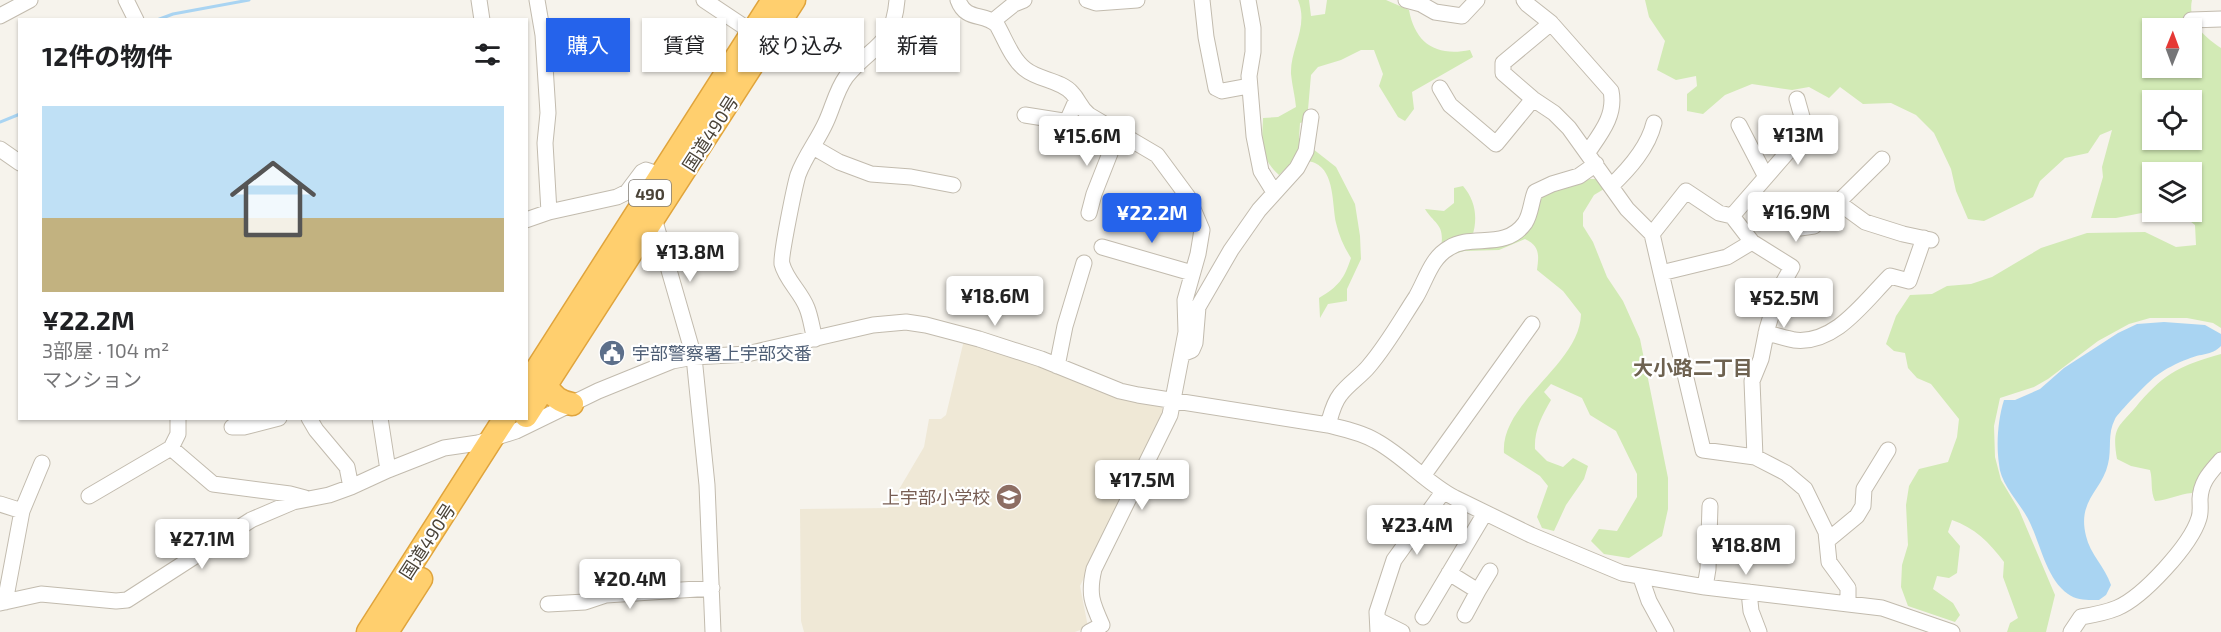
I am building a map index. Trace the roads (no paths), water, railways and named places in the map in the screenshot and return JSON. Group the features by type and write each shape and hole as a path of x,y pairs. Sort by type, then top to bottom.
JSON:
{"highway":[{"name":"国道490号","path":"767,18 773,0"},
{"name":"国道490号","path":"778,18 794,0"},
{"name":"国道490号","path":"528,403 738,72"},
{"name":"国道490号","path":"537,386 654,218 670,178"},
{"path":"537,386 560,400 572,404"},
{"name":"国道490号","path":"368,632 492,440 518,421"},
{"name":"国道490号","path":"387,632 518,421"}],"street":[{"path":"0,16 30,0"},
{"path":"126,0 135,18"},
{"path":"478,0 482,18"},
{"path":"537,0 544,46 548,113 545,143 549,212"},
{"path":"704,0 738,22"},
{"path":"815,339 807,307 782,264 782,252 798,174 826,123 839,86 854,67 876,49 890,32 897,0"},
{"path":"958,0 960,7 972,16 993,21 1026,70 1065,88 1072,93 1089,115 1157,155 1188,197 1202,230 1185,300 1186,332 1170,415 1094,569 1090,587 1092,602 1102,625 1089,632"},
{"path":"993,21 1014,4 1024,0"},
{"path":"1087,0 1096,3 1137,0"},
{"path":"1248,0 1253,28 1249,87 1254,136 1261,171 1266,183 1274,192"},
{"path":"1406,0 1421,4 1435,12 1462,16 1477,0"},
{"path":"1328,425 1334,405 1340,395 1369,366 1391,336 1421,289 1436,258 1458,244 1493,241 1517,231 1526,222 1535,192 1552,184 1580,176 1592,158 1610,118 1613,102 1611,91 1551,23 1524,0"},
{"path":"1200,1 1216,88 1222,91 1249,87"},
{"path":"2202,20 2221,19"},
{"path":"1551,23 1503,63 1503,73 1533,99 1554,113 1569,128 1627,209 1652,234 1703,450 1755,457 1786,473 1805,489 1828,540 1829,562 1848,588 1848,604"},
{"path":"1440,88 1450,105 1496,144 1533,99"},
{"path":"1732,216 1806,131 1797,99"},
{"path":"1025,115 1068,120 1076,101"},
{"path":"1182,354 1192,350 1195,343 1198,307 1202,297 1245,228 1297,168 1306,150 1311,117"},
{"path":"1611,186 1643,148 1651,135 1654,123"},
{"path":"1739,124 1766,177"},
{"path":"1089,213 1118,133"},
{"path":"813,147 838,162 871,174 912,177 953,185"},
{"path":"0,148 18,162"},
{"path":"1752,194 1800,228 1814,226 1882,159"},
{"path":"528,219 549,212 622,195 646,170 670,178"},
{"path":"1652,234 1686,191 1719,213 1732,216 1752,242 1792,267 1779,290 1761,359 1752,381 1755,457"},
{"path":"1767,333 1795,340 1820,338 1837,329 1890,276 1909,281 1927,239 1865,222 1839,203"},
{"path":"654,218 694,357 707,484 713,632"},
{"path":"1661,273 1727,257 1752,242"},
{"path":"1102,247 1192,273"},
{"path":"1057,366 1065,326 1084,263"},
{"path":"528,418 572,404 672,361 694,357 747,354 873,325 906,322 949,330 1057,366 1120,391 1328,425 1356,432 1396,454 1443,492 1600,565 1641,578 1882,608 1952,632"},
{"path":"1423,477 1532,324"},
{"path":"89,496 171,448 178,434 178,420"},
{"path":"232,427 244,427 271,420"},
{"path":"310,420 347,467 351,487"},
{"path":"380,420 388,470"},
{"path":"42,463 22,511 2,602 41,594 127,600 251,520 293,502 329,495 351,487 444,448 492,440"},
{"path":"171,448 213,484 290,494 308,499"},
{"path":"1828,540 1857,516 1863,506 1864,489 1888,450"},
{"path":"2071,632 2081,617 2099,615 2119,608 2147,587 2177,556 2200,517 2204,479 2221,460"},
{"path":"1402,632 1378,626 1377,612 1380,599 1394,560 1443,492"},
{"path":"0,504 22,511"},
{"path":"1705,587 1708,569 1710,506"},
{"path":"1423,617 1485,513"},
{"path":"1465,615 1490,571"},
{"path":"1449,573 1478,591"},
{"path":"1641,578 1649,601 1666,632"},
{"path":"548,604 585,602 606,595 712,588"},
{"path":"1749,592 1751,611 1759,632"},
{"path":"1904,632 1913,618"}],"water":[{"path":"2164,322 2205,325 2221,334 2221,346 2180,362 2160,373 2134,397 2115,419 2111,430 2108,464 2087,505 2084,524 2088,543 2111,585 2106,595 2099,600 2075,598 2060,587 2048,569 2032,526 2010,492 2000,471 1998,440 2004,400 2015,400 2040,389 2064,368 2118,333 2137,324"}],"waterway":[{"path":"162,18 249,0"},
{"path":"0,122 18,115"}],"place":[{"name":"宇部警察署上宇部交番","path":"612,353"},
{"name":"上宇部小学校","path":"1009,497"}],"district":[{"name":"大小路二丁目","path":"1693,367"}]}
